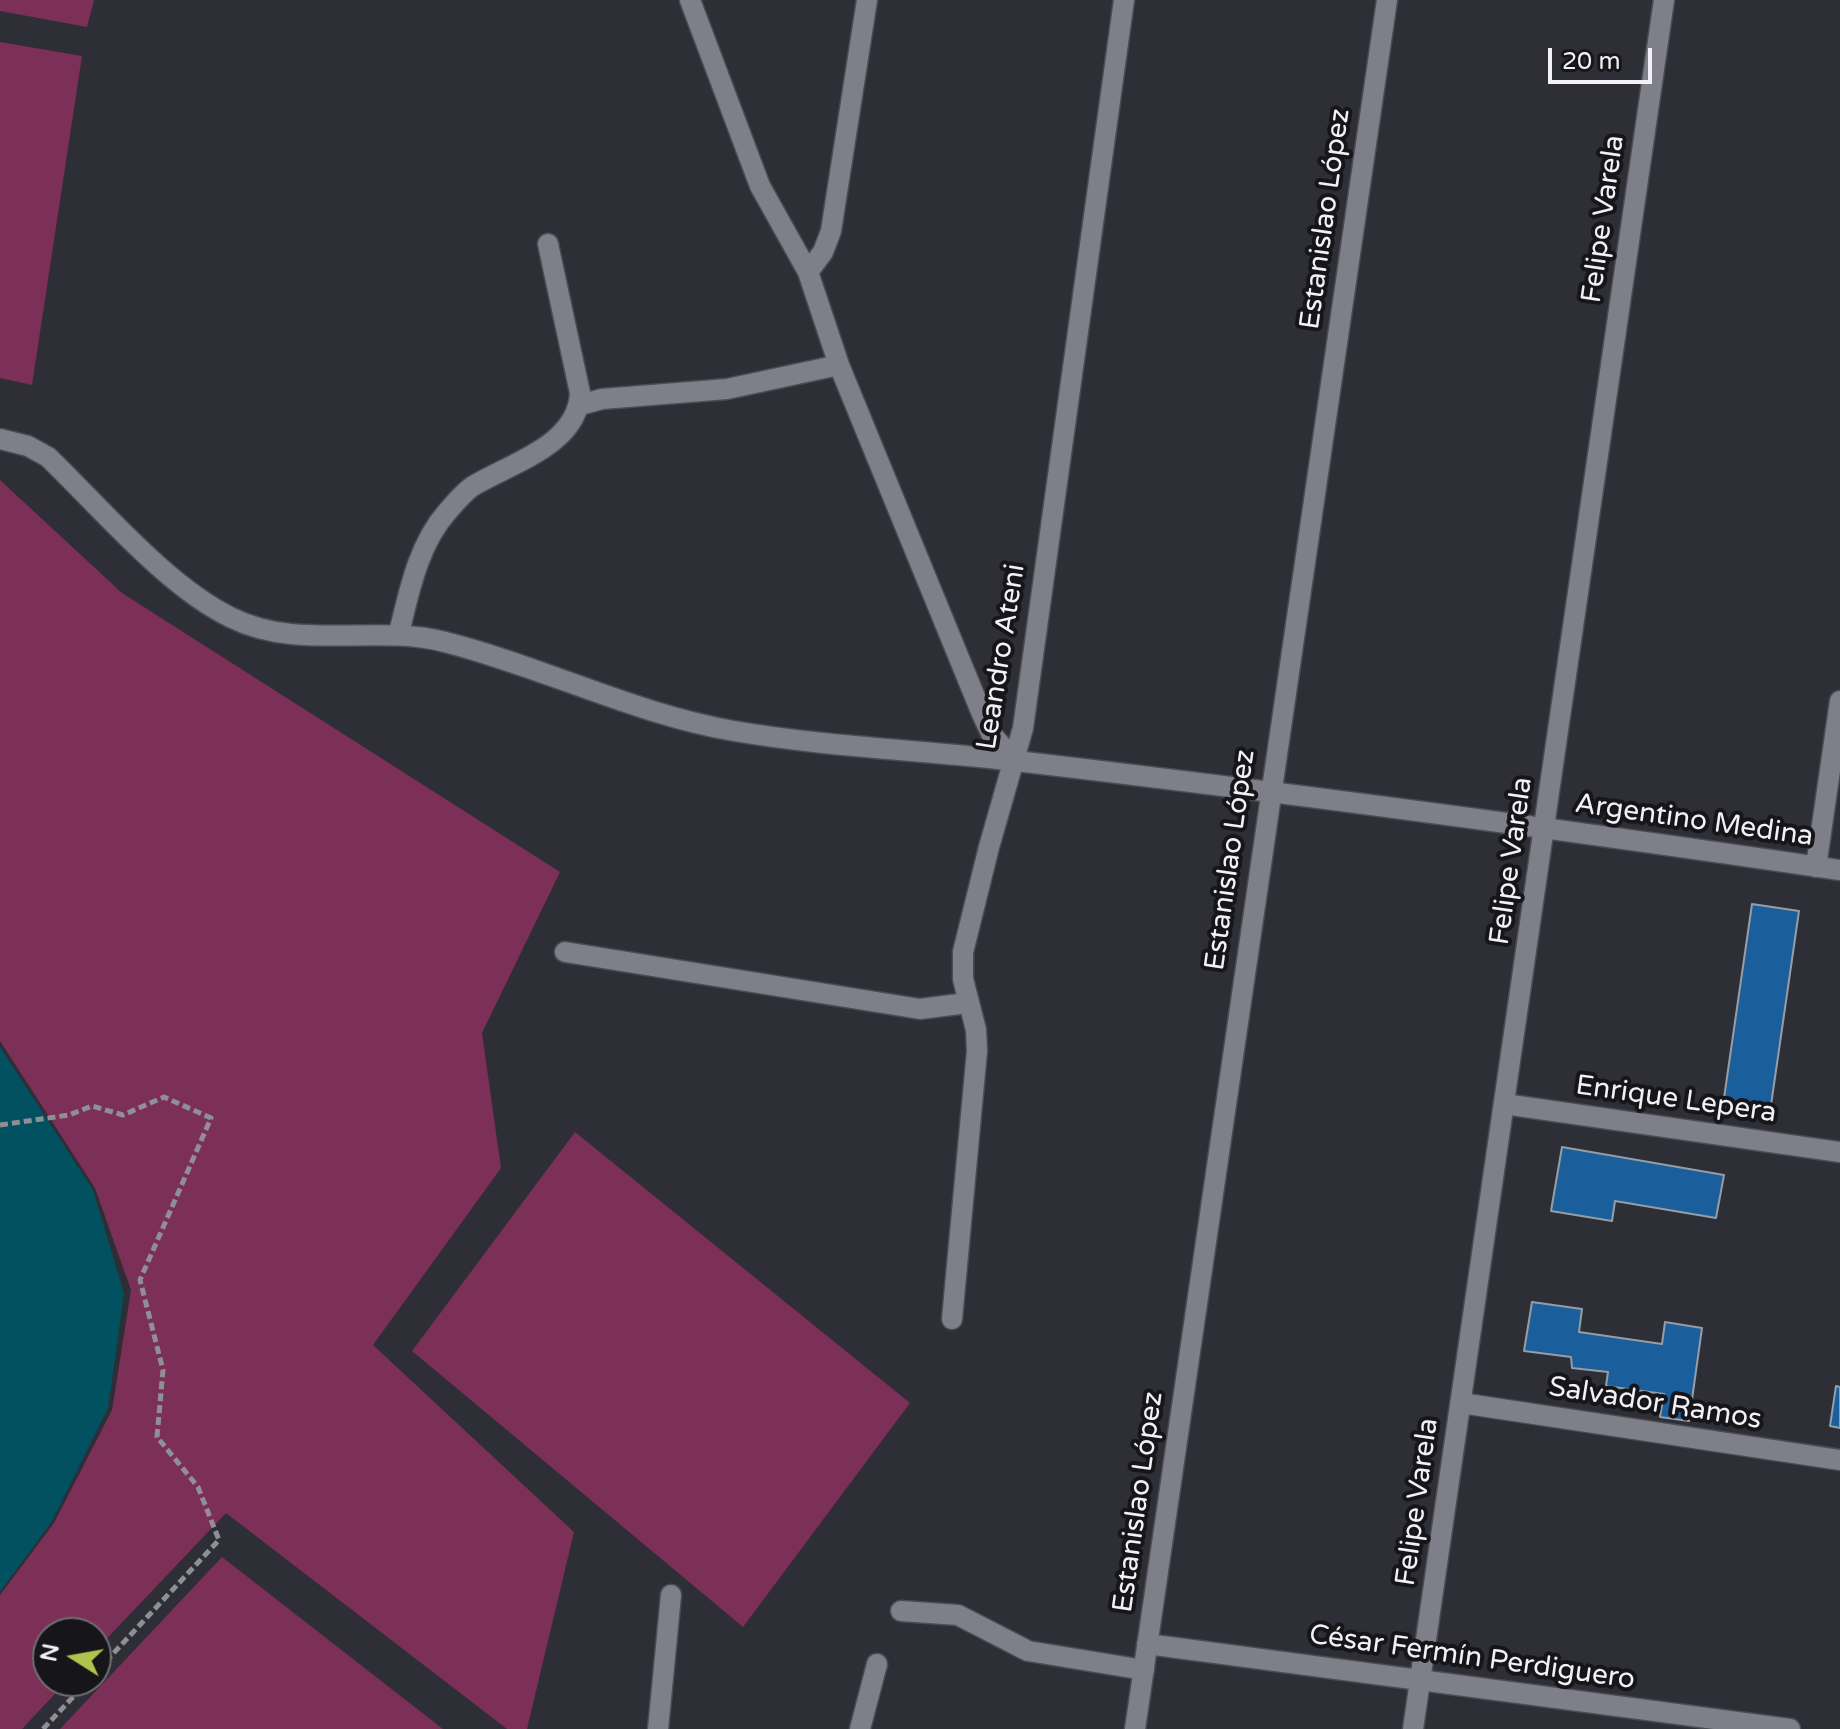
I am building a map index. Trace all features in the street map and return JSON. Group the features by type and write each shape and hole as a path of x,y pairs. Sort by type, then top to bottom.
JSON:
{"street":[{"path":"690,0 760,186 808,272 839,365 982,714 992,735 1015,761"},
{"path":"808,272 823,252 831,231 867,0"},
{"name":"Leandro Ateni","path":"952,1319 977,1051 976,1030 967,1003 963,952 1023,728 1124,0"},
{"name":"Estanislao López","path":"1135,1729 1387,0"},
{"name":"Felipe Varela","path":"1413,1729 1664,0"},
{"path":"399,633 413,577 444,515 470,488 560,436 580,405 548,244"},
{"path":"580,405 602,399 727,389 839,365"},
{"name":"Argentino Medina","path":"0,439 28,446 48,457 204,603 236,621 273,632 309,637 399,633 446,642 647,708 736,732 1015,761 1545,827 1840,870"},
{"path":"1816,867 1840,701"},
{"path":"565,952 920,1009 967,1003"},
{"name":"Enrique Lepera","path":"1504,1104 1840,1152"},
{"name":"Salvador Ramos","path":"1461,1403 1840,1460"},
{"path":"658,1729 671,1595"},
{"path":"901,1611 958,1615 1028,1651 1144,1670"},
{"name":"César Fermín Perdiguero","path":"1147,1644 1420,1679 1690,1722 1790,1729"},
{"path":"860,1729 877,1664"}],"path":[{"path":"0,1125 69,1115 92,1106 123,1115 164,1097 211,1118 140,1280 163,1370 157,1437 198,1487 219,1540 112,1655"},
{"path":"43,1729 73,1697"}],"shaded area":[{"path":"0,0 94,0 87,27 0,11"},
{"path":"0,42 82,56 32,385 0,378"},
{"path":"0,480 122,593 560,872 482,1033 501,1168 373,1345 574,1532 527,1729 507,1729 226,1513 112,1633 112,1617 32,1617 32,1697 52,1697 22,1729 0,1729 0,1595 54,1523 112,1410 131,1290 95,1188 0,1041"},
{"path":"575,1132 910,1403 743,1627 412,1351"},
{"path":"222,1557 443,1729 60,1729 90,1697 112,1697 112,1674"}],"water":[{"path":"0,1047 93,1190 124,1294 108,1408 52,1521 0,1592"}],"building":[{"path":"1752,904 1799,911 1769,1119 1722,1112"},
{"path":"1562,1147 1724,1175 1716,1218 1615,1201 1612,1221 1551,1211"},
{"path":"1532,1302 1582,1309 1579,1332 1662,1344 1665,1322 1702,1328 1689,1421 1660,1417 1664,1394 1606,1386 1608,1372 1572,1368 1571,1357 1524,1351"},
{"path":"1836,1386 1840,1387 1840,1428 1830,1426"}]}
